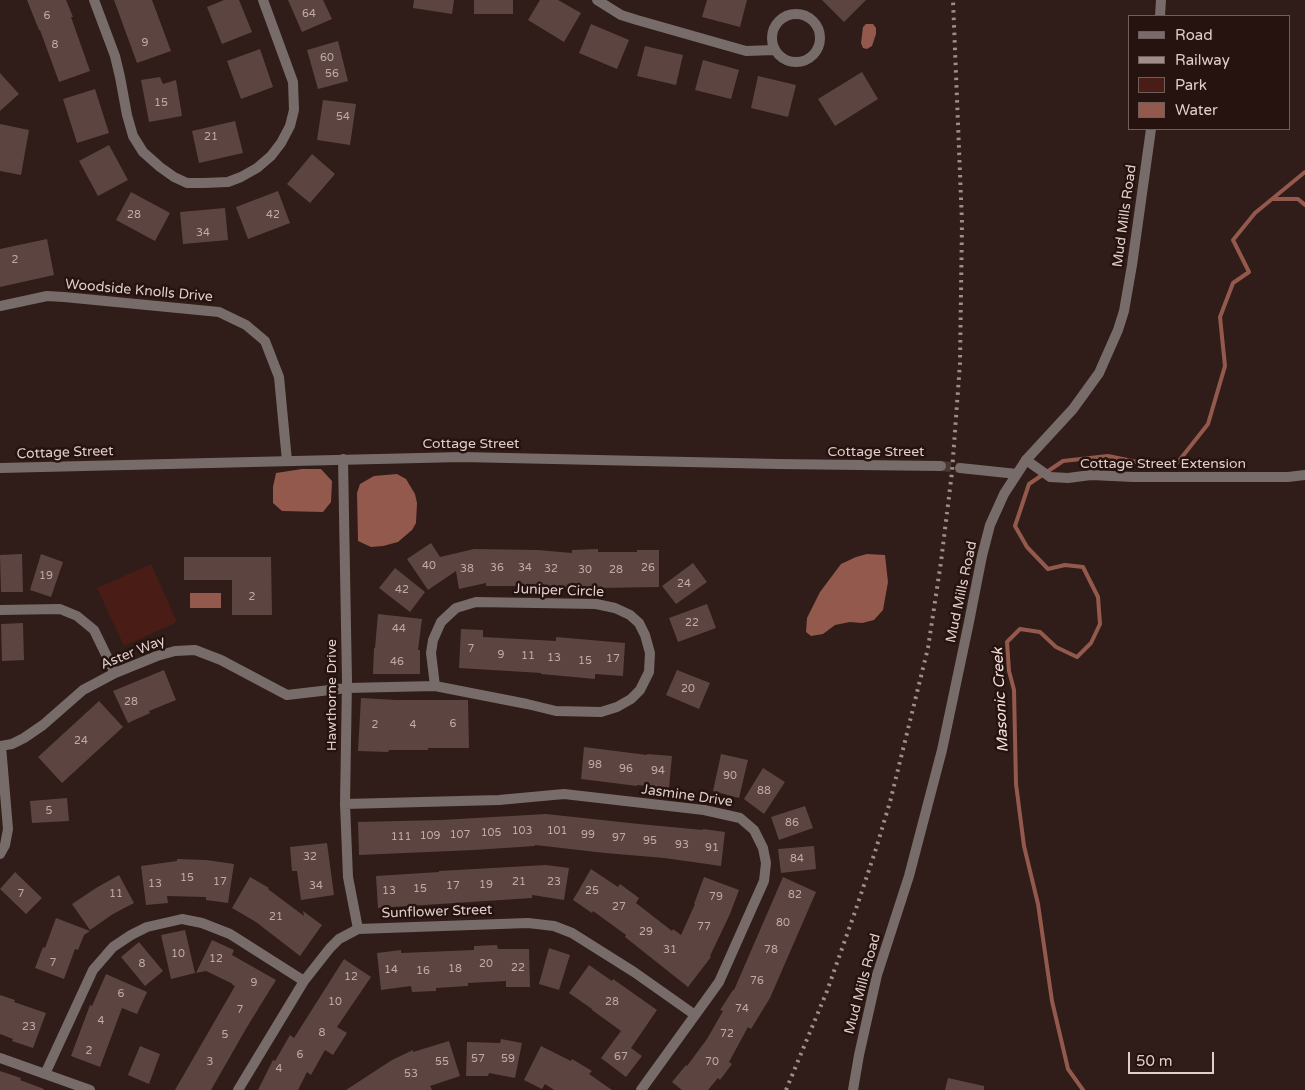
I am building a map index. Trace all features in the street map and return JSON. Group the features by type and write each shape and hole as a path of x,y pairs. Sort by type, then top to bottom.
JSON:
{"street":[{"path":"94,0 115,56 133,136 143,152 167,172 187,183 228,182 241,177 257,168 271,156 290,126 294,110 293,82 263,0"},
{"path":"597,0 621,14 646,22 746,51 774,50 786,60 794,62 810,58 819,45 820,37 814,22 801,14 785,16 774,27 772,35 774,50"},
{"path":"1160,0 1160,15"},
{"name":"Mud Mills Road","path":"853,1090 859,1054 877,976 909,876 942,750 990,525 1004,494 1026,460 1073,409 1099,373 1118,330 1124,311 1132,265 1152,130"},
{"name":"Woodside Knolls Drive","path":"0,306 47,296 64,297 219,312 246,325 266,341 279,377 287,461"},
{"name":"Cottage Street","path":"0,468 462,457 942,466"},
{"name":"Hawthorne Drive","path":"343,459 347,688 345,804 348,877 358,929"},
{"name":"Cottage Street Extension","path":"1026,460 1050,476 1068,478 1091,475 1133,477 1288,477 1305,475"},
{"path":"960,468 1017,474"},
{"name":"Juniper Circle","path":"347,688 435,686 556,711 601,712 618,707 631,699 640,690 649,672 650,653 645,635 639,623 615,608 596,604 476,602 456,608 441,622 433,640 431,653 435,686"},
{"path":"0,610 60,609 77,616 94,630 115,673"},
{"name":"Aster Way","path":"0,746 12,744 24,738 43,725 83,690 115,673 175,650 195,650 221,660 287,695 347,688"},
{"path":"0,746 8,829 0,854"},
{"name":"Jasmine Drive","path":"345,804 499,800 564,794 704,810 740,818 754,830 763,848 766,863 764,881 719,982 642,1090"},
{"path":"45,1074 93,970 113,947 131,934 147,927 182,919 202,923 230,934 304,981"},
{"name":"Sunflower Street","path":"238,1090 304,981 339,938 358,929 528,923 554,926 572,932 634,972 695,1015"},
{"path":"0,1058 90,1090"}],"green space":[{"path":"151,564 177,622 124,646 97,588"}],"water":[{"path":"866,24 873,24 876,28 872,46 867,49 863,48 861,43 863,27"},
{"path":"302,469 321,469 332,481 331,502 323,512 282,511 273,503 273,487 276,473"},
{"path":"397,474 406,479 415,494 417,503 416,523 412,530 398,542 383,546 371,547 358,541 357,493 360,484 374,476"},
{"path":"867,554 885,555 888,582 883,610 874,620 835,625 823,634 811,636 806,632 807,618 820,592 841,564"},
{"path":"190,593 221,593 221,608 190,608"}],"building":[{"path":"27,0 66,0 90,71 59,82"},
{"path":"114,0 152,0 171,51 137,63"},
{"path":"224,0 239,0 252,32 222,44 207,7"},
{"path":"288,0 323,0 332,19 302,32"},
{"path":"414,0 454,0 452,14 413,8"},
{"path":"474,0 513,0 513,14 474,14"},
{"path":"540,0 558,0 581,13 564,42 528,20"},
{"path":"707,0 747,0 740,27 702,17"},
{"path":"822,0 866,0 844,22"},
{"path":"591,24 629,40 617,69 579,53"},
{"path":"338,41 348,81 318,89 307,50"},
{"path":"645,46 683,55 676,85 637,76"},
{"path":"260,49 273,87 241,99 227,61"},
{"path":"703,60 739,70 731,99 695,90"},
{"path":"862,72 878,99 835,126 818,99"},
{"path":"0,73 19,94 0,111"},
{"path":"758,76 796,85 788,117 751,108"},
{"path":"160,77 163,84 176,80 182,116 149,122 141,80"},
{"path":"95,89 109,133 77,143 63,99"},
{"path":"323,100 356,104 350,145 317,140"},
{"path":"235,121 243,153 199,163 192,131"},
{"path":"0,124 29,130 21,175 0,171"},
{"path":"109,145 128,180 98,196 79,161"},
{"path":"312,154 335,174 310,203 287,184"},
{"path":"278,191 290,223 248,239 236,207"},
{"path":"131,192 170,213 155,241 116,220"},
{"path":"225,208 228,240 183,244 180,212"},
{"path":"47,239 54,275 0,287 0,249"},
{"path":"431,543 440,557 474,549 538,550 572,553 572,550 598,549 598,552 659,550 659,587 573,590 573,588 536,585 486,586 486,583 459,589 456,571 428,590 407,559"},
{"path":"22,554 23,592 1,592 0,555"},
{"path":"41,554 63,562 51,597 30,590"},
{"path":"184,557 271,557 272,615 232,615 232,580 184,580"},
{"path":"693,563 707,582 676,604 662,586"},
{"path":"395,568 425,592 410,612 379,588"},
{"path":"707,604 716,628 678,642 669,618"},
{"path":"378,614 422,619 418,650 420,650 420,674 373,674"},
{"path":"23,623 24,660 2,661 1,624"},
{"path":"461,629 483,630 483,637 556,641 556,637 625,643 623,676 595,674 595,679 541,673 459,668"},
{"path":"164,670 176,700 149,711 150,713 128,723 113,691"},
{"path":"677,670 710,683 699,709 666,695"},
{"path":"361,698 468,700 469,748 428,748 428,750 389,750 388,752 358,751"},
{"path":"99,701 123,727 62,783 38,757"},
{"path":"584,747 647,755 672,756 669,788 581,779"},
{"path":"721,754 748,760 739,798 713,791"},
{"path":"763,768 785,782 764,814 744,799"},
{"path":"67,798 69,821 32,823 30,801"},
{"path":"805,806 813,828 779,840 771,817"},
{"path":"546,814 725,832 721,866 664,858 535,845 474,850 359,855 358,822 441,820"},
{"path":"327,843 334,895 301,900 297,871 292,871 290,847"},
{"path":"814,846 816,869 781,873 778,849"},
{"path":"177,859 206,860 234,864 228,903 206,900 206,897 167,896 168,903 146,905 141,866 177,861"},
{"path":"546,865 569,868 564,900 532,895 532,898 378,908 376,876"},
{"path":"591,869 618,887 620,884 639,898 636,903 672,931 673,929 681,935 695,904 704,877 739,890 711,957 688,987 625,937 626,935 593,911 592,913 573,900"},
{"path":"15,872 42,898 26,914 0,889"},
{"path":"119,875 134,903 113,914 90,930 72,904"},
{"path":"250,877 269,888 304,916 303,911 322,925 300,956 256,922 232,908"},
{"path":"783,877 816,892 770,998 751,1029 748,1027 729,1062 732,1064 720,1080 718,1078 708,1090 682,1090 672,1082 687,1066 707,1039 723,1011 720,1010 734,990"},
{"path":"56,918 90,931 84,935 78,950 75,949 64,979 35,968"},
{"path":"185,930 195,973 171,979 161,935"},
{"path":"212,940 234,950 232,955 276,980 211,1090 175,1090 235,986 206,971 196,973"},
{"path":"139,942 163,971 145,986 121,957"},
{"path":"497,945 498,949 529,949 530,987 506,987 506,981 468,983 468,986 436,988 436,991 412,992 411,986 381,990 377,953 401,950 401,953 474,950 474,946"},
{"path":"549,948 570,955 559,990 539,984"},
{"path":"344,959 371,977 337,1027 347,1033 333,1055 325,1050 311,1075 307,1072 298,1090 258,1090 273,1060 275,1061 290,1035 294,1038"},
{"path":"589,965 612,981 613,979 657,1010 631,1048 642,1056 626,1077 601,1058 621,1031 569,993"},
{"path":"106,974 147,992 137,1014 122,1008 100,1067 71,1056 90,1005 92,1006"},
{"path":"0,995 46,1013 33,1048 12,1041 13,1039 0,1034"},
{"path":"501,1039 522,1043 515,1078 489,1073 488,1076 466,1076 467,1042 500,1043"},
{"path":"449,1041 460,1076 430,1086 432,1090 346,1090 392,1060 413,1050 413,1052"},
{"path":"140,1046 160,1054 149,1084 128,1075"},
{"path":"541,1046 571,1061 572,1059 592,1071 589,1074 612,1090 554,1090 545,1084 542,1089 524,1080"},
{"path":"0,1071 21,1078 20,1080 44,1089 0,1090"},
{"path":"948,1078 984,1086 984,1090 945,1090"}],"waterway":[{"name":"Masonic Creek","path":"1083,1090 1068,1069 1052,1001 1038,904 1024,846 1016,784 1014,690 1009,671 1007,642 1020,629 1040,632 1056,647 1077,657 1091,643 1100,624 1098,597 1083,567 1065,565 1048,569 1027,547 1015,526 1029,484 1063,461 1108,456 1142,463 1178,462 1208,424 1225,366 1220,317 1233,283 1249,272 1233,240 1255,213 1305,172"},
{"path":"1272,199 1298,199 1305,205"}],"tunnel":[{"path":"941,466 960,468"}],"railway":[{"path":"786,1090 827,991 875,852 890,802 928,648 952,472 960,363 962,223 953,0"}]}
